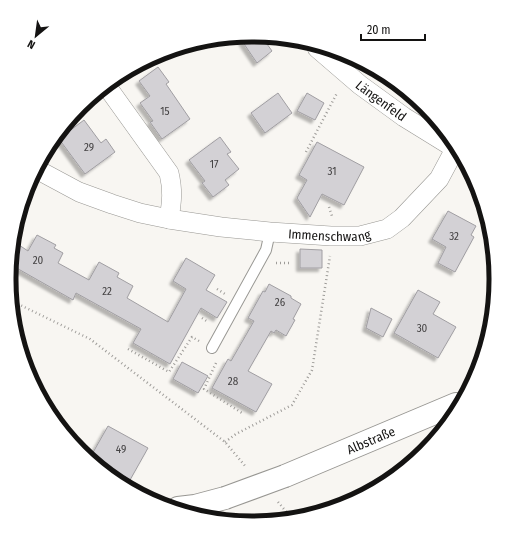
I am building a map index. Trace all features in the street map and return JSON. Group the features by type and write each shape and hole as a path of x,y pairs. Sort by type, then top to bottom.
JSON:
{"street":[{"name":"Längenfeld","path":"323,53 346,74 404,118 446,143"},
{"path":"110,90 169,173 172,186 172,198 168,218"},
{"name":"Immenschwang","path":"41,172 79,192 140,213 221,227 331,236 360,236 388,229 402,218 439,179 453,154"},
{"name":"Albstraße","path":"190,507 225,498 446,413"}],"lane":[{"path":"212,348 266,250 270,232"}],"path":[{"path":"306,152 346,74"},
{"path":"225,442 236,434 292,405 312,370 331,252 331,236"},
{"path":"18,304 90,339 225,442 249,470"},
{"path":"128,349 169,372 192,337 212,348 220,353 204,389 242,413"},
{"path":"274,498 287,513"}],"building":[{"path":"243,43 266,43 272,51 257,63"},
{"path":"158,67 169,82 166,84 190,119 162,139 150,122 153,121 140,103 150,96 139,81"},
{"path":"278,93 292,113 265,133 251,113"},
{"path":"307,93 324,103 315,120 297,111"},
{"path":"84,120 101,143 106,139 115,152 85,174 61,141 66,133"},
{"path":"220,137 231,152 227,154 239,169 225,180 229,185 213,197 202,183 205,181 189,160"},
{"path":"317,142 364,167 344,205 322,194 310,217 297,198 307,180 299,175"},
{"path":"448,211 476,226 471,235 474,237 455,272 438,263 446,247 432,239"},
{"path":"37,235 56,245 54,248 63,253 58,263 89,280 99,262 119,273 117,277 133,286 127,298 168,322 186,289 173,281 186,258 215,275 206,290 227,302 217,318 201,308 170,364 133,343 141,329 76,293 73,300 17,268 19,245 28,251"},
{"path":"300,249 322,250 322,268 300,268"},
{"path":"269,284 291,296 291,298 301,304 293,319 295,320 286,336 276,330 274,333 271,331 248,371 272,384 256,412 212,388 228,359 231,361 254,321 248,318 263,291 265,292"},
{"path":"418,290 440,302 433,314 456,327 438,358 394,333"},
{"path":"371,308 392,319 383,337 366,328"},
{"path":"182,362 208,376 198,393 173,379"},
{"path":"108,426 148,448 130,480 110,467 93,453"}]}
